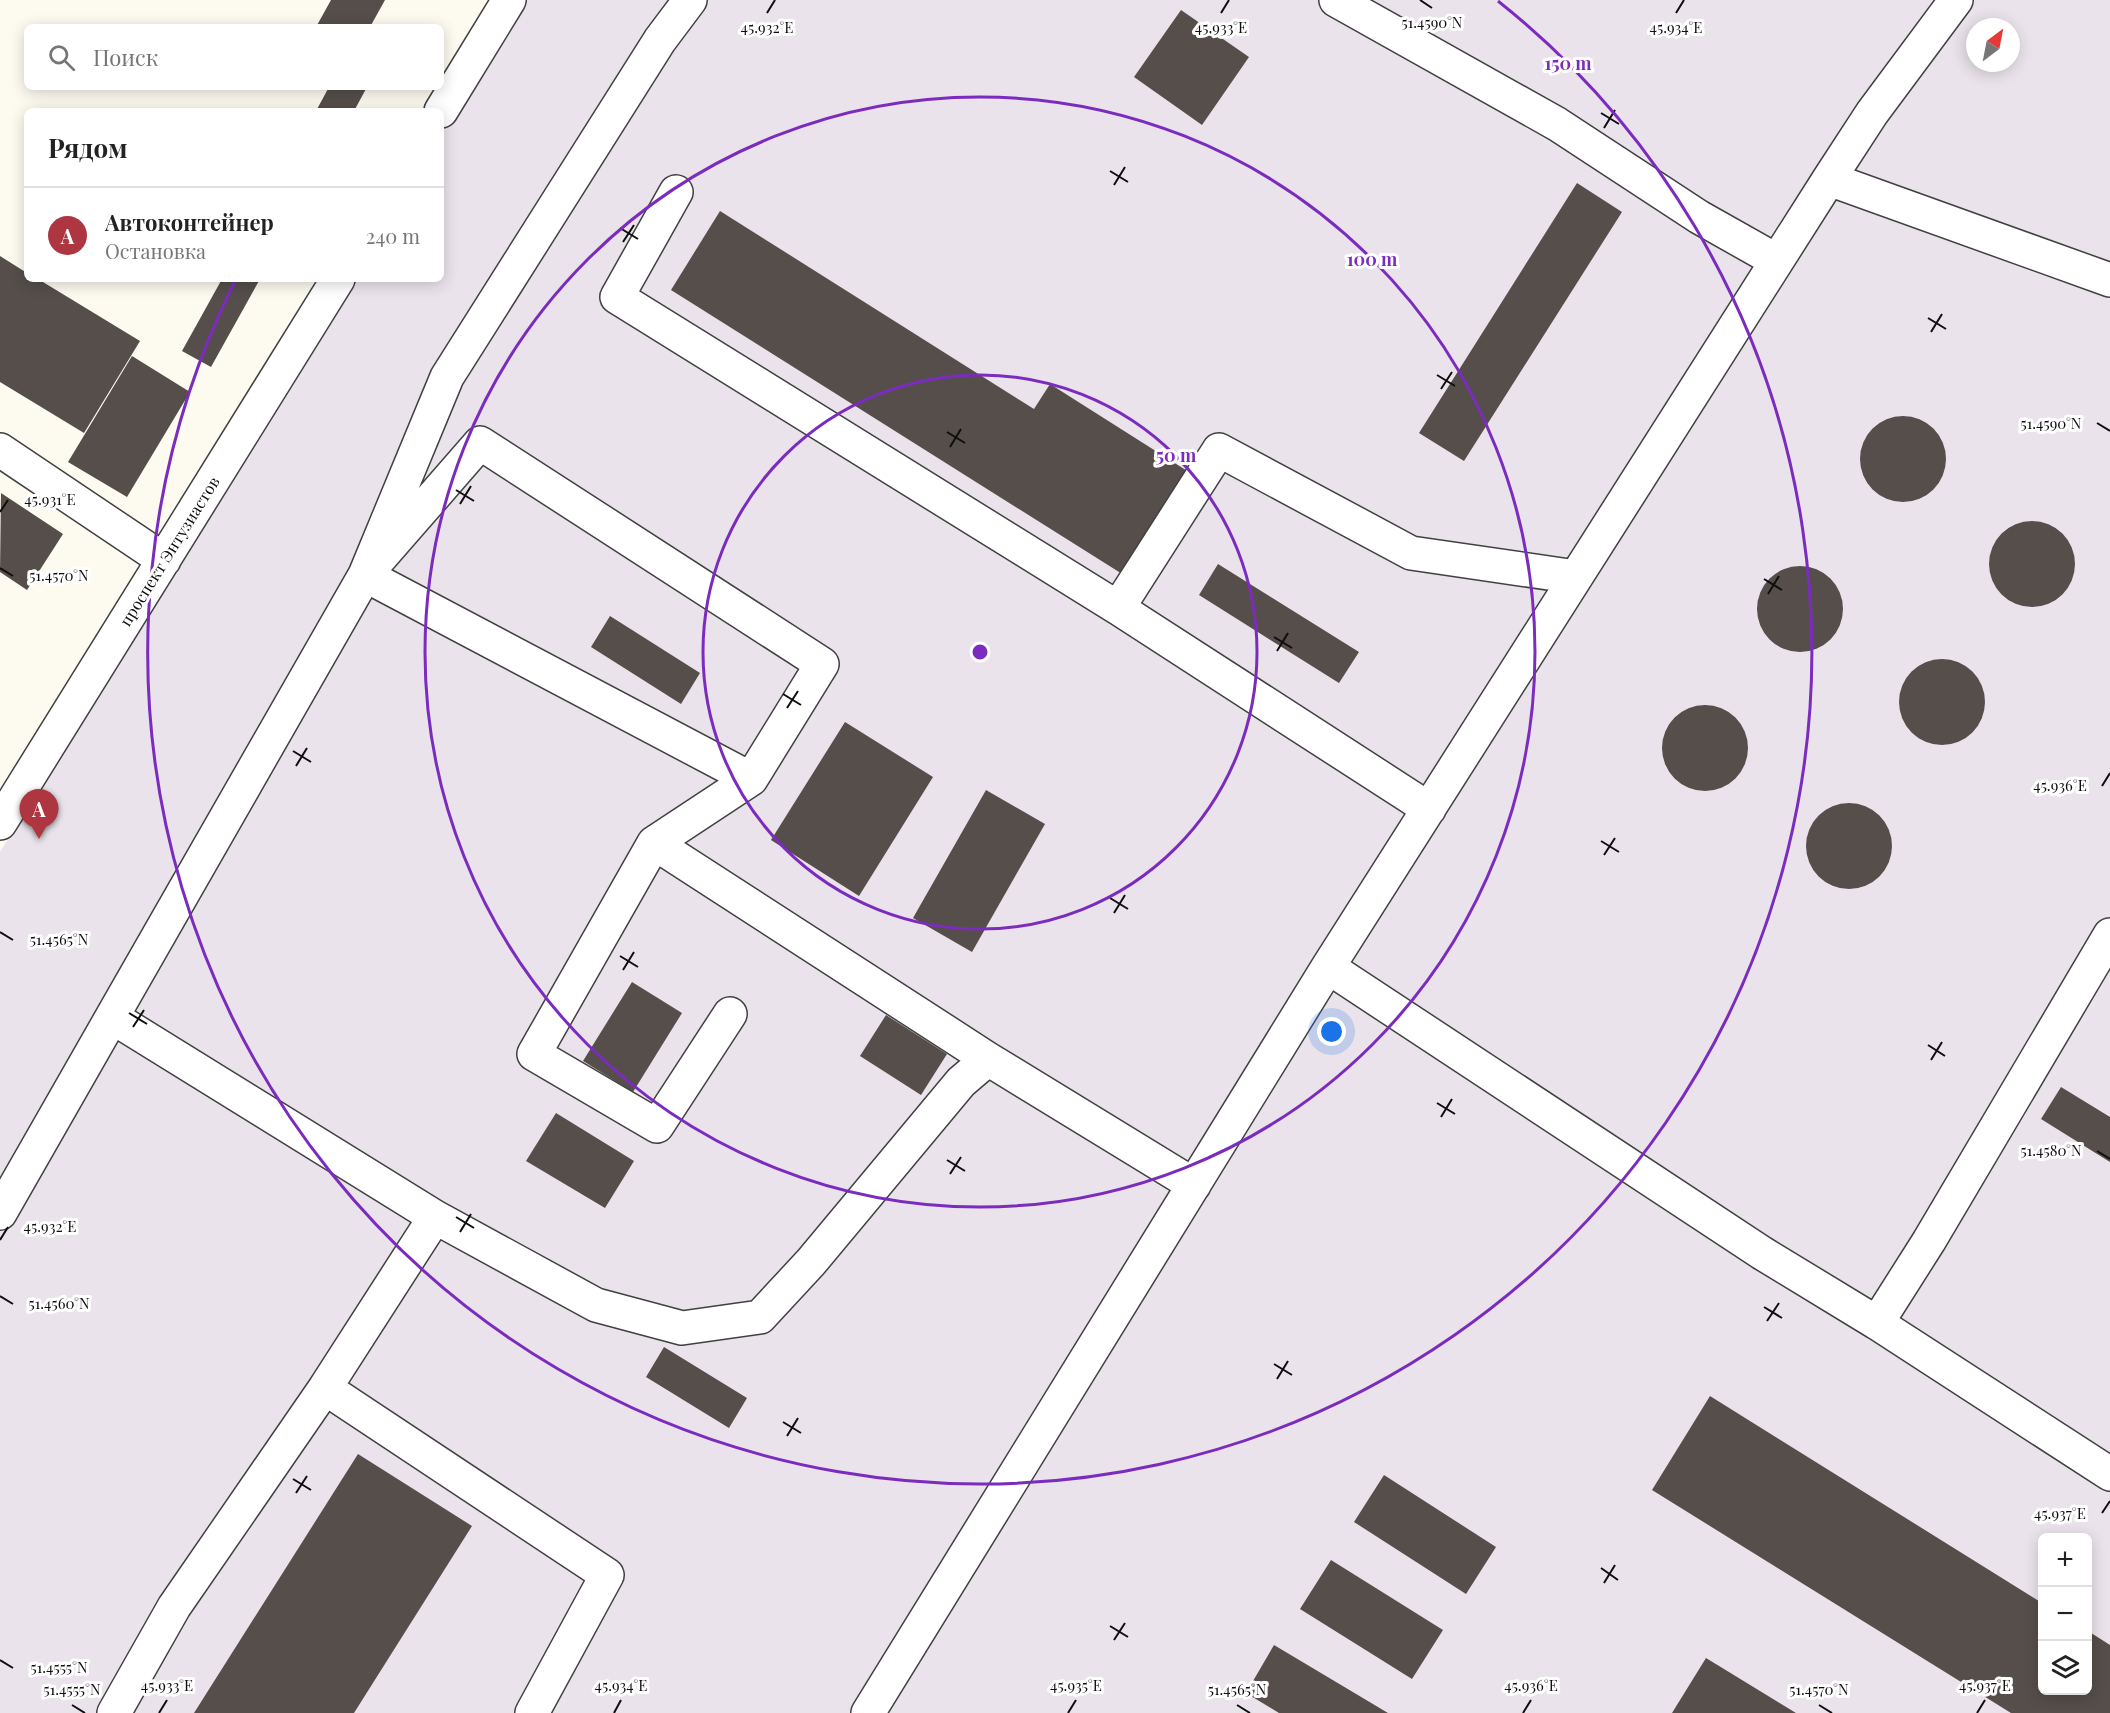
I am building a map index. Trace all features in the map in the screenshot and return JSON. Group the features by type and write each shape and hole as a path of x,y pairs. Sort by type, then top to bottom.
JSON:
{"street":[{"path":"443,108 510,0"},
{"path":"0,1214 365,575 447,377 660,40 690,0"},
{"path":"1336,0 1557,124 1699,217 1777,261"},
{"path":"868,1713 1328,967 1829,179 1872,113 1956,0"},
{"path":"1829,179 2110,280"},
{"path":"676,192 617,297 1118,608 1429,809"},
{"name":"проспект Энтузиастов","path":"0,823 336,282"},
{"path":"365,575 480,443 822,664 751,779 654,843 534,1054 657,1126 730,1014"},
{"path":"0,450 164,560"},
{"path":"1118,608 1219,450 1411,553 1576,577"},
{"path":"365,575 751,779"},
{"path":"654,843 988,1059 1194,1185"},
{"path":"1877,1323 1929,1241 2110,935"},
{"path":"1328,967 1762,1253 1877,1323 2110,1474"},
{"path":"112,1017 435,1217 596,1305 682,1328 760,1317 812,1262 961,1082 988,1059"},
{"path":"114,1713 174,1607 325,1388 435,1217"},
{"path":"325,1388 607,1575 532,1713"}],"shaded area":[{"path":"525,0 2110,0 2110,1713 0,1713 0,852 350,282 444,282 444,131"}],"building":[{"path":"331,0 385,0 372,24 318,24"},
{"path":"1181,10 1249,57 1202,125 1134,77"},
{"path":"327,90 365,90 356,108 318,108"},
{"path":"1577,183 1622,212 1464,461 1419,433"},
{"path":"720,211 1034,409 1050,384 1192,474 1127,577 671,290"},
{"path":"0,256 24,271 24,282 43,282 140,341 84,433 0,382"},
{"path":"220,282 258,282 211,367 182,351"},
{"path":"132,356 190,392 127,497 68,462"},
{"path":"1895,416 1911,416 1934,428 1943,442 1946,459 1943,476 1934,490 1911,502 1895,502 1879,495 1867,483 1860,467 1860,451 1867,435 1879,423"},
{"path":"1,493 63,534 27,590 0,572"},
{"path":"2024,521 2040,521 2063,533 2072,547 2075,564 2072,581 2063,595 2040,607 2024,607 2008,600 1996,588 1989,572 1989,556 1996,540 2008,528"},
{"path":"1218,564 1359,652 1339,683 1199,595"},
{"path":"1792,566 1808,566 1831,578 1840,592 1843,609 1840,626 1831,640 1808,652 1792,652 1776,645 1764,633 1757,617 1757,601 1764,585 1776,573"},
{"path":"610,616 700,673 681,704 591,647"},
{"path":"1934,659 1950,659 1973,671 1982,685 1985,702 1982,719 1973,733 1950,745 1934,745 1918,738 1906,726 1899,710 1899,694 1906,678 1918,666"},
{"path":"1697,705 1713,705 1736,717 1745,731 1748,748 1745,765 1736,779 1713,791 1697,791 1681,784 1669,772 1662,756 1662,740 1669,724 1681,712"},
{"path":"845,722 933,777 859,896 771,840"},
{"path":"986,790 1045,824 972,952 913,918"},
{"path":"1849,803 1866,806 1880,815 1889,829 1892,846 1889,863 1880,877 1866,886 1849,889 1832,886 1818,877 1809,863 1806,846 1809,829 1818,815 1832,806"},
{"path":"632,982 682,1013 633,1092 583,1061"},
{"path":"886,1015 947,1054 921,1095 860,1056"},
{"path":"2061,1087 2110,1117 2110,1162 2041,1119"},
{"path":"556,1113 634,1161 605,1208 526,1161"},
{"path":"664,1347 747,1398 729,1428 646,1377"},
{"path":"1710,1396 2038,1601 2038,1695 2092,1695 2092,1634 2110,1645 2110,1713 2011,1713 1652,1490"},
{"path":"358,1454 472,1526 354,1713 194,1713"},
{"path":"1384,1475 1496,1547 1466,1594 1354,1522"},
{"path":"1331,1560 1443,1630 1412,1679 1300,1609"},
{"path":"1274,1645 1388,1713 1279,1713 1246,1693"},
{"path":"1706,1658 1796,1713 1672,1713"}],"place":[{"name":"Автоконтейнер","path":"39,839"}]}
